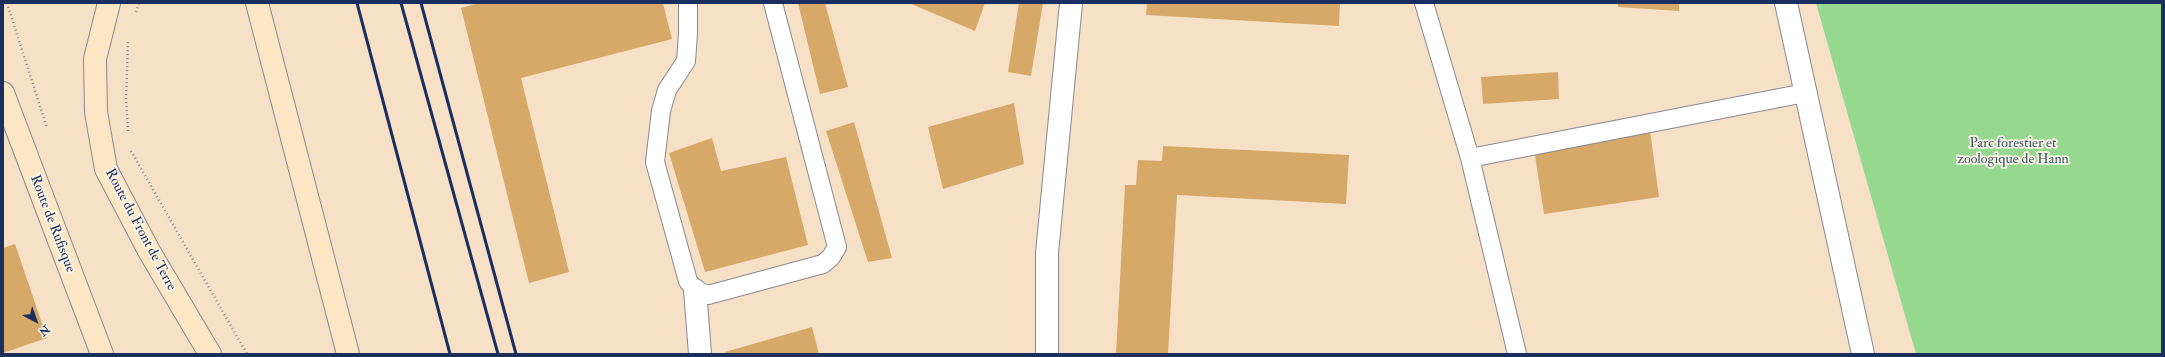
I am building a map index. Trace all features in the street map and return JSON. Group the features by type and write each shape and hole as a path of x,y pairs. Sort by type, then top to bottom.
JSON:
{"main road":[{"name":"Route du Front de Terre","path":"109,3 95,59 96,112 106,169 149,252 210,354"},
{"path":"257,3 348,354"},
{"name":"Route de Rufisque","path":"3,93 102,354"}],"street":[{"path":"1047,354 1047,253 1071,3"},
{"path":"1786,3 1863,354"},
{"path":"695,290 700,354"}],"lane":[{"path":"688,3 686,61 667,90 661,111 655,162 688,281 695,290 708,295 823,264 831,258 837,247 773,3"},
{"path":"1424,3 1470,158 1518,354"},
{"path":"1470,158 1805,93"}],"path":[{"path":"135,16 139,3"},
{"path":"129,35 126,99 129,134"},
{"path":"130,148 247,354"}],"green space":[{"name":"Parc forestier et zoologique de Hann","path":"1816,3 2162,3 2162,354 1916,354"}],"building":[{"path":"479,3 663,3 672,39 521,78 569,272 529,283 461,8"},
{"path":"798,3 825,3 848,87 820,94"},
{"path":"909,3 985,3 975,31"},
{"path":"1019,3 1043,3 1031,76 1008,72"},
{"path":"1147,3 1340,3 1339,26 1146,15"},
{"path":"1618,3 1679,3 1679,11 1618,7"},
{"path":"1558,72 1559,99 1483,104 1481,77"},
{"path":"1014,103 1024,164 943,189 928,127"},
{"path":"854,122 892,258 868,262 826,131"},
{"path":"1650,131 1659,197 1544,214 1534,149"},
{"path":"712,138 721,171 786,157 808,245 705,272 669,153"},
{"path":"1163,146 1349,155 1346,204 1177,195 1168,354 1116,354 1125,185 1136,185 1138,160 1162,161"},
{"path":"15,244 47,338 3,353 3,248"},
{"path":"812,327 819,354 726,354 725,352"}],"railway":[{"path":"357,3 450,354"},
{"path":"401,3 498,354"},
{"path":"421,3 516,354"}]}
